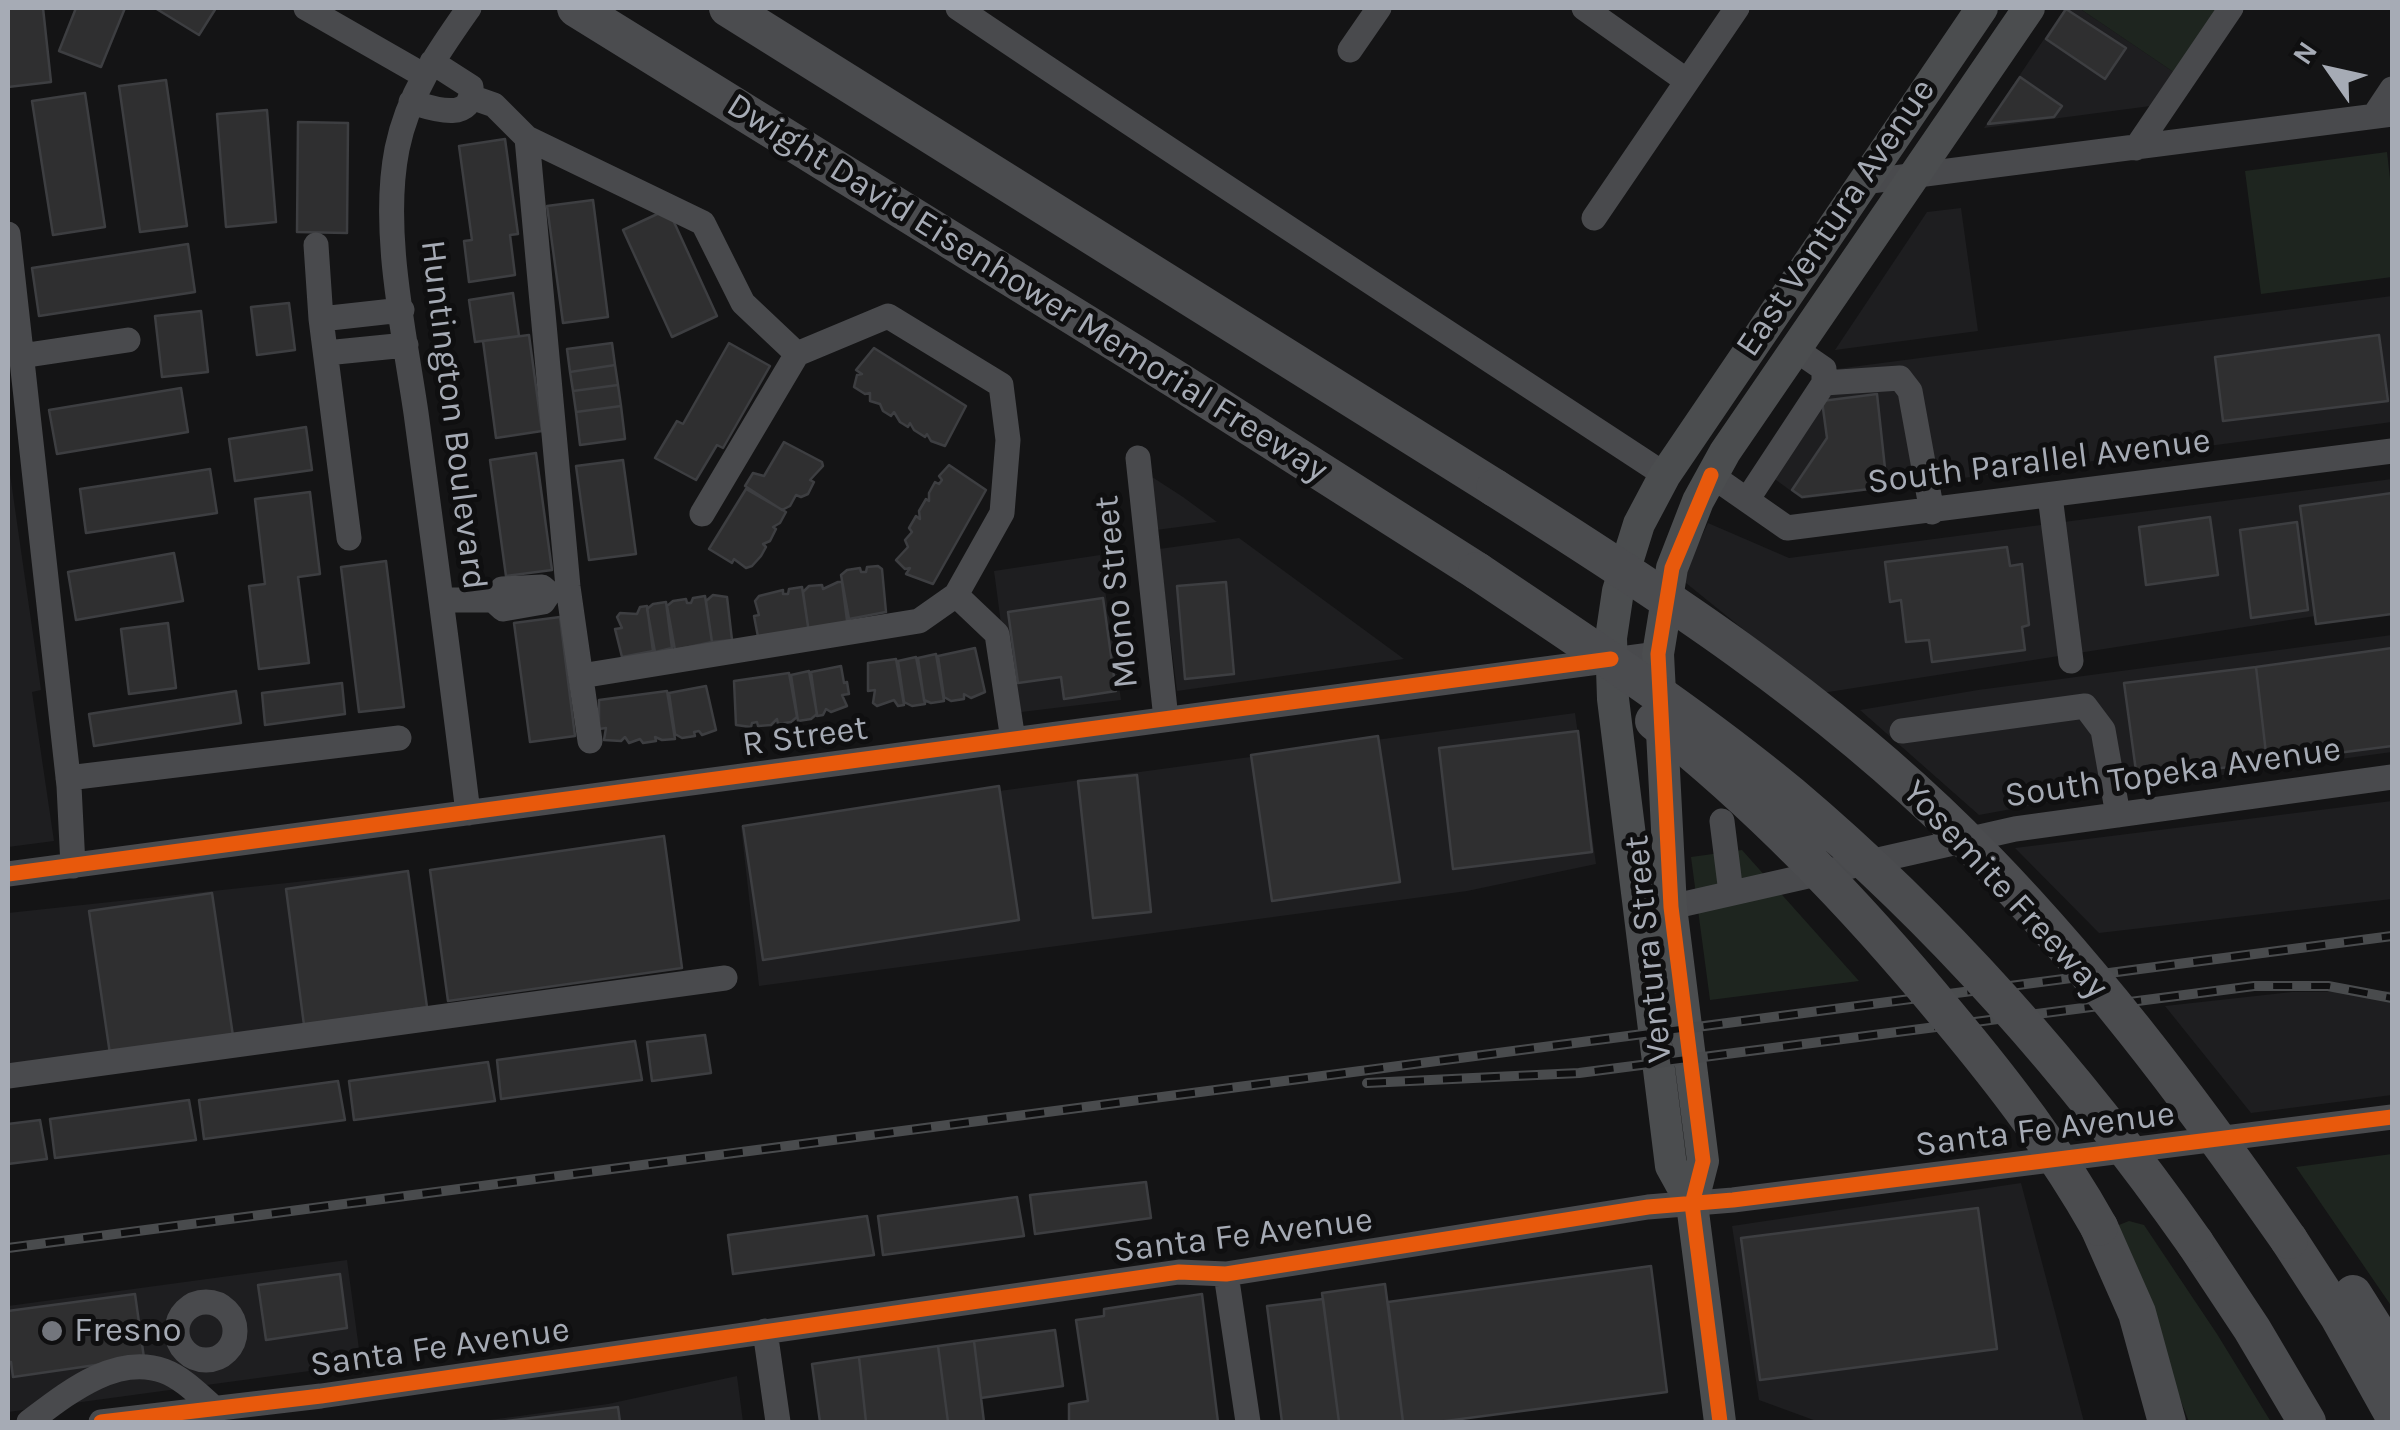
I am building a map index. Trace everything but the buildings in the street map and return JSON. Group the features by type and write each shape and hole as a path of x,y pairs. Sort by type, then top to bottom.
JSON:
{"highway":[{"path":"551,8 704,86"},
{"name":"Dwight David Eisenhower Memorial Freeway","path":"576,8 1465,563"},
{"name":"Yosemite Freeway","path":"728,8 1495,488 1716,631 1814,706 1960,834 2059,939 2128,999 2182,1056 2304,1240"},
{"path":"1465,563 1562,653 1634,705 1718,774 1860,914 2012,1094 2051,1148 2099,1228 2138,1313 2167,1422"},
{"path":"1465,563 1706,729 1788,793 1875,870 1952,946 2026,1025 2135,1158 2195,1243 2307,1422"},
{"path":"2304,1240 2392,1356"},
{"path":"2304,1240 2338,1317 2392,1412"}],"main road":[{"name":"East Ventura Avenue","path":"1665,475 1982,8"},
{"name":"East Ventura Avenue","path":"1710,475 2029,8"},
{"name":"Ventura Street","path":"1665,475 1624,564 1614,613 1611,660 1616,742 1671,1166 1692,1204 1720,1422"},
{"name":"Ventura Street","path":"1692,1204 1703,1161 1671,906 1658,654 1672,568 1710,475"}],"street":[{"path":"306,8 470,87 472,96 464,108 447,113 411,102"},
{"name":"Huntington Boulevard","path":"468,812 394,244 393,180 399,139 411,102 428,68 469,8"},
{"path":"958,8 1193,167 1378,284 1665,475"},
{"path":"1350,50 1379,8"},
{"path":"1584,8 1688,81"},
{"path":"1594,218 1738,8"},
{"path":"2136,148 2230,8"},
{"path":"1863,182 2383,115 2392,88"},
{"path":"472,96 494,105 527,138 703,222 743,303 797,354"},
{"path":"527,138 559,592 581,676 590,741"},
{"path":"8,234 68,778 73,866"},
{"path":"316,246 349,538"},
{"path":"322,319 402,310"},
{"path":"581,676 919,622 956,595 1002,513 1008,440 1001,385 888,316 797,354 702,514"},
{"path":"21,356 128,340"},
{"path":"326,353 406,345"},
{"path":"1747,500 1824,383 1824,369 1795,350"},
{"path":"1824,383 1900,378 1910,391 1932,512"},
{"name":"South Parallel Avenue","path":"1710,475 1786,528 2392,451"},
{"name":"Mono Street","path":"1138,458 1166,720"},
{"path":"2050,496 2071,661"},
{"path":"442,600 493,600 503,609 543,602 559,592"},
{"path":"956,595 997,634 1013,740"},
{"name":"R Street","path":"8,874 1658,654"},
{"path":"1902,731 2086,706 2104,730 2118,815"},
{"path":"68,778 399,738"},
{"name":"South Topeka Avenue","path":"1671,906 2015,828 2392,777"},
{"path":"1722,821 1731,893"},
{"path":"8,1076 724,978"},
{"name":"Santa Fe Avenue","path":"101,1422 321,1396 1178,1272 1226,1274 1648,1208 2392,1117"},
{"path":"1226,1274 1248,1422"},
{"path":"765,1331 778,1422"},
{"path":"210,1360 215,1409"},
{"path":"29,1422 86,1382 114,1371 137,1368 162,1370 215,1409"},
{"path":"321,1396 324,1422"}],"shaded area":[{"path":"2065,8 2079,8 2178,75 2158,105 1984,128"},
{"path":"2079,8 2223,8 2178,75"},
{"path":"2387,152 2392,196 2392,277 2261,294 2245,171"},
{"path":"1961,208 1978,331 1835,350 1927,212"},
{"path":"2392,296 2392,422 1802,499 1757,466 1821,371"},
{"path":"8,460 41,690 32,692 54,841 8,847"},
{"path":"1149,475 1183,497 1217,522 1156,530"},
{"path":"2392,479 2392,604 1822,693 1681,579 1708,523 1789,558"},
{"path":"1239,538 1404,659 1177,691 1159,549"},
{"path":"1100,555 1121,700 1013,713 994,571"},
{"path":"2392,635 2392,752 2120,789 1979,815 1860,710 1978,690"},
{"path":"1575,713 1596,864 1467,891 759,986 741,826"},
{"path":"2392,801 2392,899 2099,933 2015,848"},
{"path":"1742,850 1859,981 1710,1000 1691,857"},
{"path":"408,870 424,997 412,1013 8,1068 8,913"},
{"path":"2392,991 2392,1095 2251,1113 2165,1006 2292,992"},
{"path":"2392,1154 2392,1307 2296,1167"},
{"path":"2021,1183 2084,1422 1819,1422 1759,1400 1732,1226"},
{"path":"2129,1221 2144,1225 2271,1422 2189,1422 2114,1227"},
{"path":"347,1260 361,1364 8,1412 8,1306"},
{"path":"737,1376 743,1422 475,1422 608,1404"}],"railway":[{"path":"8,1248 2392,936"},
{"path":"1367,1083 1579,1073 2254,986 2328,986 2392,998"}],"cycle path":[{"path":"1711,475 1672,568 1658,654 1671,907 1703,1161 1692,1204 1720,1422"},
{"path":"8,874 1611,659"},
{"path":"101,1422 321,1396 1179,1272 1226,1274 1648,1207 1733,1200 2392,1117"}],"place":[{"name":"Fresno","path":"52,1331"}]}
